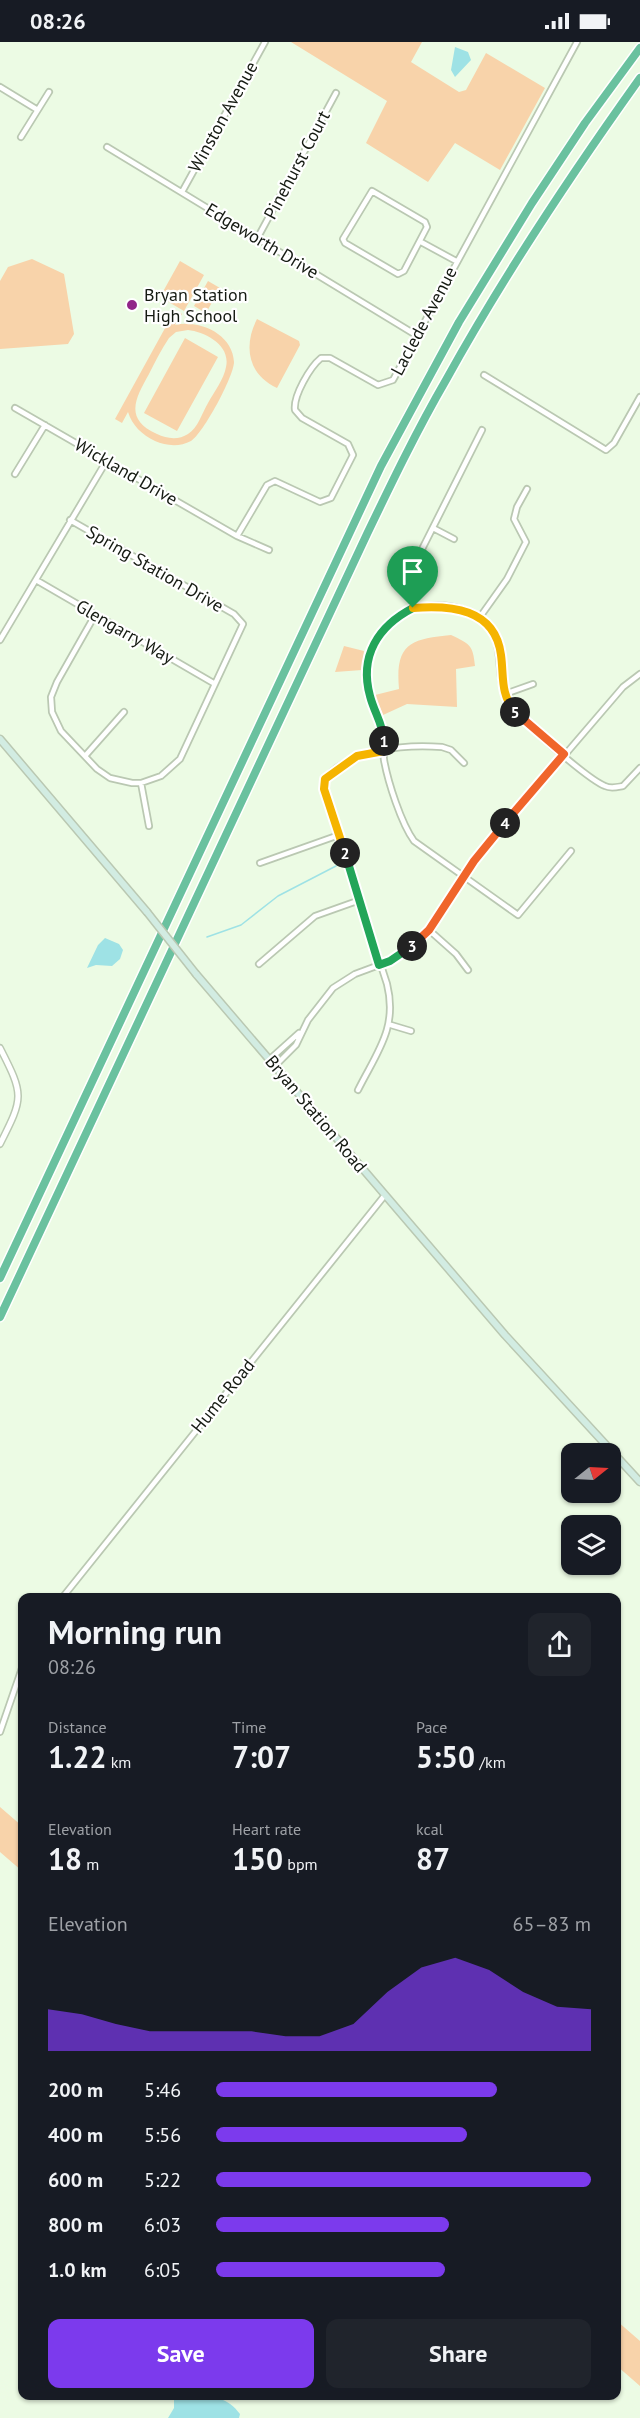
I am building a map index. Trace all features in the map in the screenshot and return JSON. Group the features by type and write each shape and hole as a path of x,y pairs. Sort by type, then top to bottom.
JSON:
{"highway":[{"path":"0,1278 386,456 459,322 532,202 585,123 640,48"},
{"path":"0,1317 367,534 422,424 512,267 567,181 640,78"}],"main road":[{"name":"Bryan Station Road","path":"0,738 147,912 196,974 504,1335 640,1482"}],"street":[{"name":"Winston Avenue","path":"182,192 265,42"},
{"name":"Laclede Avenue","path":"237,536 267,484 280,482 315,501 324,502 331,498 353,455 348,444 302,418 295,410 295,400 318,360 330,358 382,386 393,380 576,42"},
{"path":"0,87 36,109"},
{"path":"21,137 36,109 49,92"},
{"name":"Pinehurst Court","path":"258,237 336,93"},
{"name":"Edgeworth Drive","path":"106,147 258,237 416,335"},
{"path":"372,191 425,222 426,231 421,242 404,271 398,274 345,243 343,239 372,191"},
{"path":"421,242 456,261"},
{"path":"484,375 606,450 614,443 640,397"},
{"name":"Wickland Drive","path":"15,408 237,536 269,550"},
{"path":"15,474 45,425"},
{"path":"413,608 410,580 413,567 482,430"},
{"path":"0,640 107,460"},
{"path":"480,617 507,579 526,542 514,519 517,507 527,489"},
{"name":"Spring Station Drive","path":"70,520 238,617 243,626 180,759 161,776 141,783"},
{"path":"434,528 454,539"},
{"name":"Glengarry Way","path":"36,580 215,684"},
{"path":"571,851 518,915 419,846 408,832 387,769 382,727 368,688 369,658 383,628 396,617 413,608 450,607 480,617 494,634 499,646 505,694 517,714 598,783 610,788 623,786 640,768"},
{"path":"96,615 57,682 51,702 55,721 97,770 110,778 141,783 149,826"},
{"path":"269,1060 301,1031 333,988 355,974 379,965 405,951 429,930 474,861 623,687 640,674"},
{"path":"505,694 533,684"},
{"path":"85,756 124,712"},
{"path":"358,1090 391,1025 390,996 324,789 325,779 357,756 384,751 442,747 451,750 464,763"},
{"path":"260,863 339,834"},
{"path":"258,964 315,916 360,900"},
{"path":"429,930 456,954 468,970"},
{"path":"391,1025 411,1031"},
{"path":"275,1066 296,1045 301,1031"},
{"path":"0,1048 3,1060 18,1086 19,1102 0,1144"},
{"name":"Hume Road","path":"66,1593 385,1196"},
{"path":"0,1732 18,1680"}],"shaded area":[{"path":"291,42 422,42 411,62 459,92 466,90 486,53 545,88 500,170 455,143 428,182 366,143 387,101"},
{"path":"32,259 64,274 74,334 68,344 0,349 0,281 8,267"},
{"path":"180,261 204,275 184,311 160,297"},
{"path":"208,281 220,288 206,313 194,306"},
{"path":"175,310 182,314 175,325 194,324 204,327 221,336 228,344 234,362 233,369 210,417 191,441 178,445 159,443 138,429 128,412 122,423 115,419","holes":["188,330 209,337 221,346 225,352 225,372 195,428 181,437 165,437 140,422 135,408 144,383 169,338 176,332"]},
{"path":"257,319 299,341 300,345 277,388 260,376 251,359 250,339"},
{"path":"185,338 218,357 177,431 144,413"},
{"path":"451,635 472,649 475,666 456,669 457,707 407,704 383,715 375,695 399,689 400,662 408,647 425,639"},
{"path":"344,646 364,651 362,670 335,672"},
{"path":"0,1807 18,1823 18,1868 0,1852"},
{"path":"621,2324 640,2341 640,2386 621,2369"}],"water":[{"path":"455,47 468,52 471,60 455,77 451,70"},
{"path":"105,938 119,944 123,950 120,959 112,966 96,965 87,968 98,945"},
{"path":"174,2400 222,2400 240,2414 239,2418 168,2418 174,2408"}],"waterway":[{"path":"207,937 241,925 278,896 336,866"}],"place":[{"name":"Bryan Station High School","path":"132,305"}],"route":[{"path":"450,607 462,609 480,617 494,634 499,646 501,684 508,702 523,720 564,754 474,861 429,930 405,951 379,965 324,783 328,775 348,760 366,753 384,751 382,727 368,688 369,658 378,634 383,628 396,617 413,608 450,607"}]}
